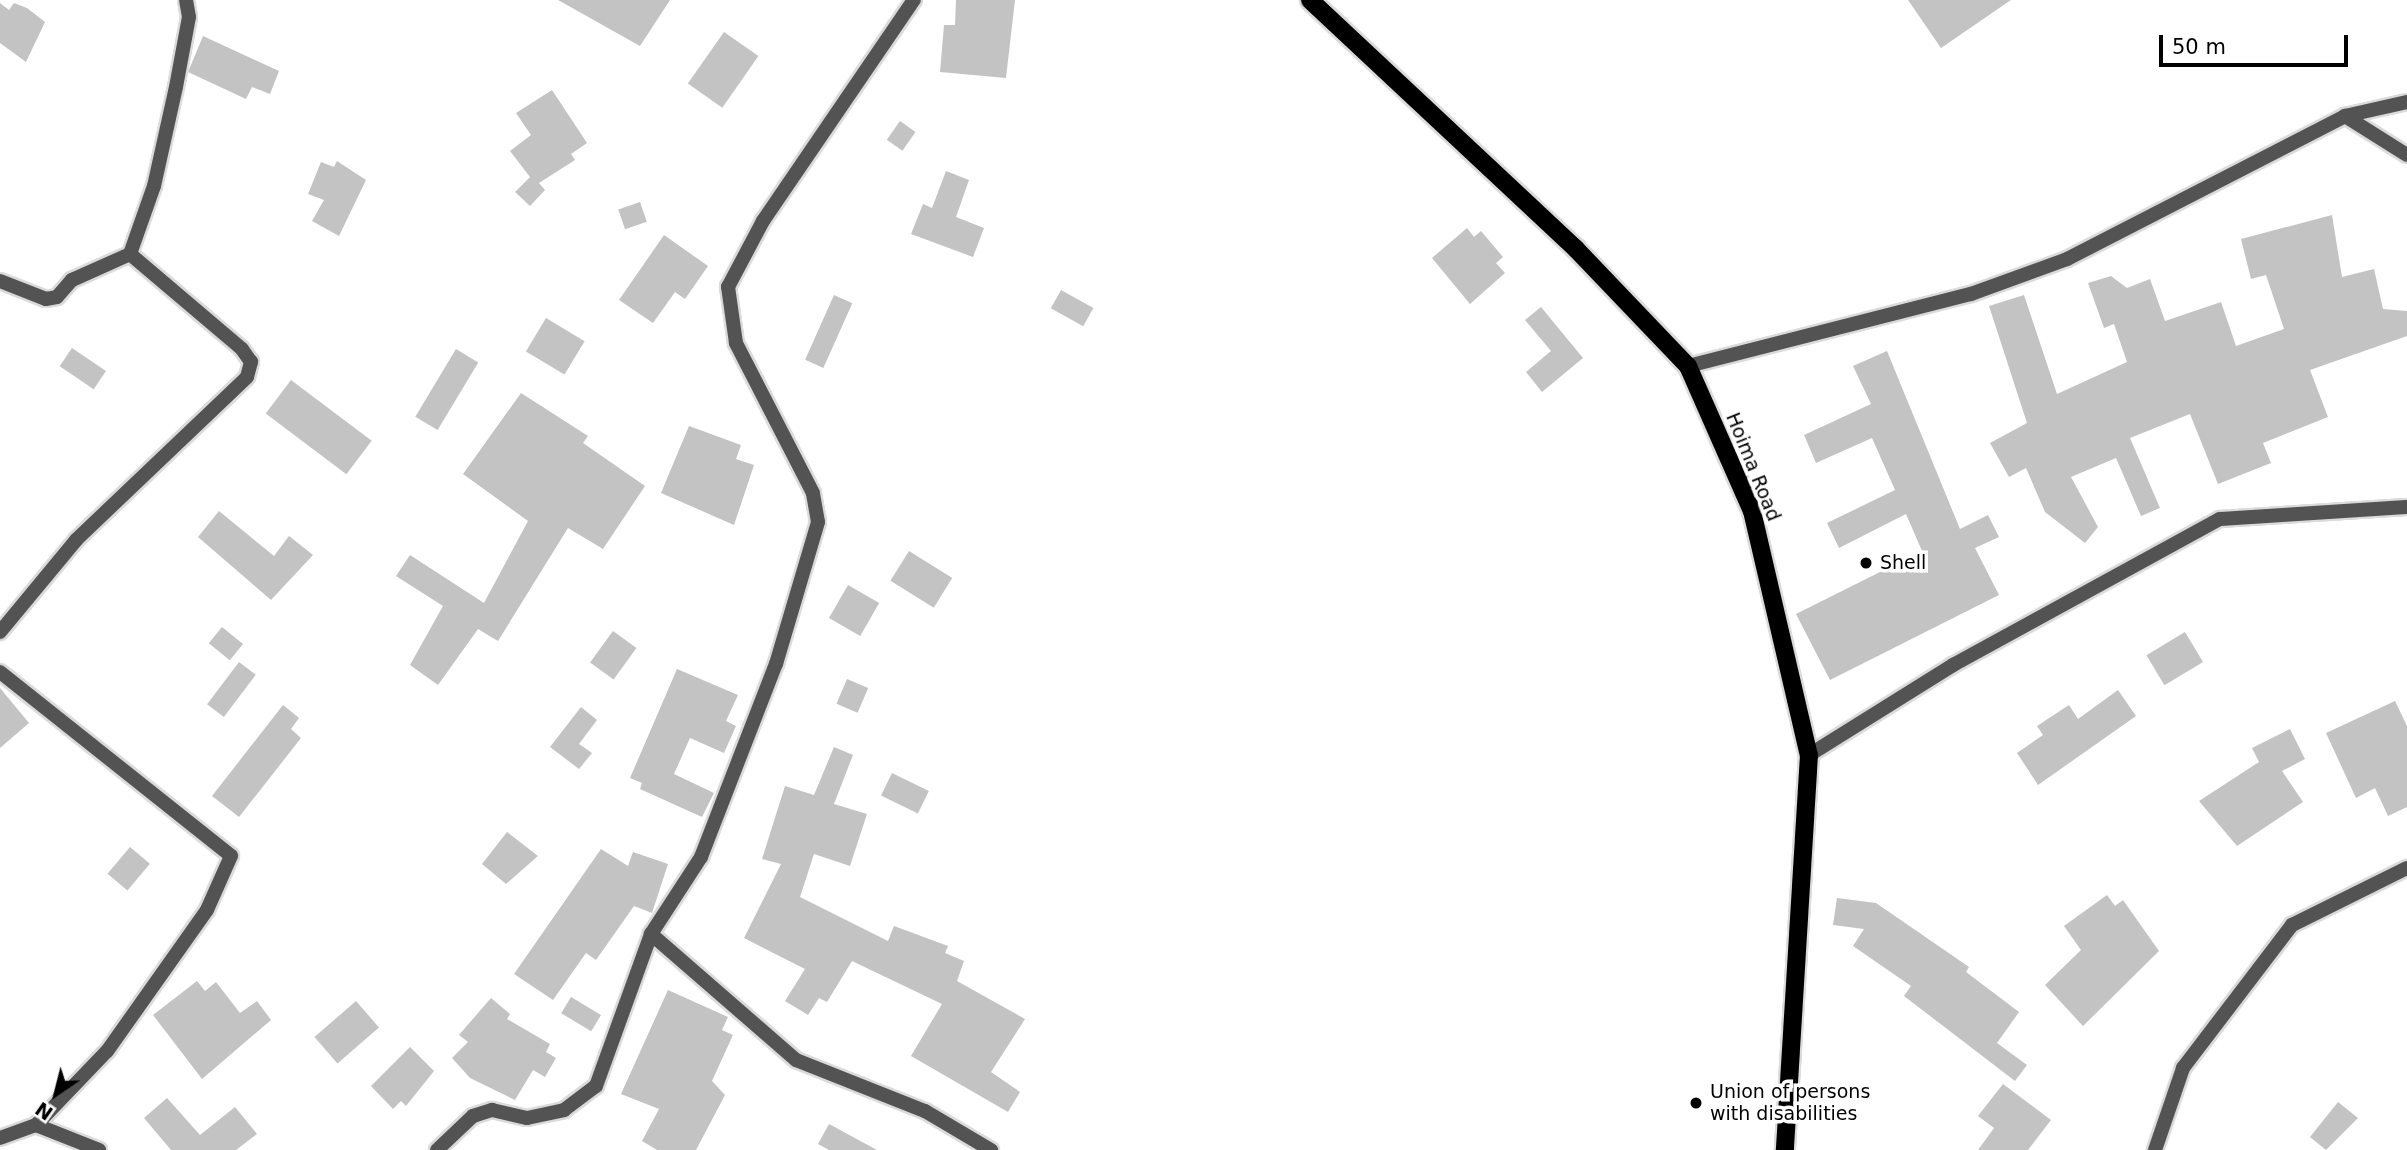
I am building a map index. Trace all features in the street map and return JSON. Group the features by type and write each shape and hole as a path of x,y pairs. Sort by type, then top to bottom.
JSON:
{"main road":[{"name":"Hoima Road","path":"1310,0 1576,248 1688,366 1752,511 1809,755 1785,1150"}],"street":[{"path":"0,281 46,299 57,297 72,280 130,254 160,161 189,17 186,0"},
{"path":"438,1150 473,1116 492,1110 527,1118 564,1110 596,1086 651,934 701,857 776,664 818,522 813,492 736,343 728,287 763,221 914,0"},
{"path":"1688,366 1971,294 2067,259 2345,116 2407,102"},
{"path":"2345,116 2407,155"},
{"path":"0,632 76,540 247,377 251,362 242,349 130,254"},
{"path":"1809,755 1953,665 2220,519 2407,507"},
{"path":"0,672 231,856 207,910 107,1051 36,1125 0,1138"},
{"path":"2155,1150 2183,1068 2292,925 2407,868"},
{"path":"651,934 796,1060 925,1111 991,1150"},
{"path":"36,1125 99,1150"}],"building":[{"path":"558,0 670,0 640,46"},
{"path":"956,0 1015,0 1006,78 940,72 944,25 955,25"},
{"path":"1908,0 2011,0 1941,48"},
{"path":"0,3 9,10 14,3 27,8 45,22 26,62 0,43"},
{"path":"724,32 758,56 722,108 688,84"},
{"path":"203,36 279,71 270,94 252,87 246,99 188,72"},
{"path":"552,90 587,143 571,154 575,160 539,183 545,190 530,206 515,192 530,177 510,151 531,135 516,113"},
{"path":"900,121 916,132 902,151 887,140"},
{"path":"337,161 366,180 339,236 312,221 324,200 308,194 321,162 334,167"},
{"path":"946,171 969,180 956,217 984,228 973,257 911,234 923,204 932,208"},
{"path":"640,202 647,222 625,229 618,209"},
{"path":"2332,215 2342,277 2374,269 2383,309 2407,311 2407,336 2310,370 2328,417 2263,443 2271,463 2218,484 2190,414 2130,438 2160,508 2141,516 2116,458 2071,477 2098,527 2085,543 2045,512 2026,468 2009,477 1990,443 2027,423 1989,306 2024,295 2057,394 2127,362 2114,324 2104,328 2088,283 2111,276 2127,288 2150,279 2165,321 2221,302 2236,346 2284,329 2266,275 2251,279 2241,239"},
{"path":"1467,228 1474,237 1481,231 1503,257 1496,263 1505,273 1470,304 1432,258"},
{"path":"664,235 708,266 685,299 675,292 653,323 619,300"},
{"path":"1061,290 1093,308 1083,326 1051,308"},
{"path":"834,295 852,303 823,368 805,360"},
{"path":"1541,307 1583,358 1542,392 1526,372 1551,351 1525,320"},
{"path":"546,318 585,341 564,375 526,351"},
{"path":"72,348 106,371 94,389 60,366"},
{"path":"456,349 478,362 438,430 415,417"},
{"path":"1887,351 1960,529 1988,515 1999,537 1975,548 1999,595 1830,680 1796,614 1922,551 1906,514 1839,548 1827,523 1895,490 1872,438 1816,463 1804,435 1871,404 1853,366"},
{"path":"291,380 372,441 346,474 266,414"},
{"path":"521,393 588,436 583,443 645,486 603,549 568,528 498,641 478,629 438,685 410,665 443,606 396,576 410,555 484,603 528,521 463,474"},
{"path":"689,426 741,445 736,459 754,465 734,525 661,493"},
{"path":"219,511 274,556 289,536 313,555 271,600 198,537"},
{"path":"909,551 952,578 934,608 890,581"},
{"path":"848,585 879,603 860,636 829,618"},
{"path":"222,627 243,644 230,660 209,643"},
{"path":"613,631 636,648 614,680 590,663"},
{"path":"2185,632 2203,662 2164,685 2146,655"},
{"path":"239,662 256,675 224,717 207,704"},
{"path":"677,669 738,695 726,721 736,726 724,753 690,738 674,774 714,793 702,817 640,789 642,783 630,778"},
{"path":"847,679 868,688 858,713 836,704"},
{"path":"0,688 29,723 0,748"},
{"path":"2118,690 2136,716 2038,785 2017,753 2043,735 2037,726 2069,705 2078,719"},
{"path":"2395,701 2407,726 2407,807 2388,816 2375,788 2356,798 2326,733"},
{"path":"283,705 299,718 291,729 301,738 239,817 212,796"},
{"path":"581,707 597,720 579,744 592,753 579,769 550,747"},
{"path":"2290,729 2305,759 2282,771 2303,802 2237,846 2199,801 2259,762 2252,748"},
{"path":"834,747 853,755 834,804 867,814 850,866 814,854 800,897 888,941 894,926 948,946 945,953 964,961 957,981 1025,1019 991,1072 1020,1092 1008,1112 911,1056 942,1004 852,961 827,1002 819,998 808,1015 785,1001 805,969 744,938 781,864 762,859 785,786 814,795"},
{"path":"892,773 929,791 918,813 881,795"},
{"path":"507,832 538,856 506,884 482,864"},
{"path":"130,847 150,864 127,891 108,874"},
{"path":"601,849 628,866 633,852 668,864 652,913 634,906 596,960 586,953 553,1000 514,974"},
{"path":"2107,895 2115,906 2123,900 2159,951 2083,1026 2045,985 2081,950 2064,926"},
{"path":"1837,898 1876,903 1969,967 1966,972 2019,1012 1997,1043 2027,1065 2015,1081 1904,996 1911,986 1853,946 1864,929 1833,925"},
{"path":"197,981 205,991 216,982 240,1013 257,1001 271,1020 202,1079 153,1015"},
{"path":"668,990 728,1017 722,1030 733,1035 712,1081 725,1095 696,1150 657,1150 642,1141 659,1109 621,1094"},
{"path":"571,997 601,1015 591,1031 561,1013"},
{"path":"491,998 510,1014 507,1019 550,1044 546,1052 556,1058 545,1077 533,1070 515,1100 470,1078 452,1058 468,1042 459,1035"},
{"path":"356,1001 379,1027 337,1063 314,1037"},
{"path":"410,1047 434,1071 406,1106 401,1101 393,1109 371,1086"},
{"path":"2003,1084 2051,1120 2028,1150 1978,1150 1994,1128 1978,1116"},
{"path":"167,1098 200,1135 235,1107 257,1134 236,1150 171,1150 144,1118"},
{"path":"2338,1102 2358,1118 2326,1150 2310,1137"},
{"path":"829,1124 877,1150 829,1150 818,1144"}],"place":[{"name":"Shell","path":"1866,563"},
{"name":"Union of persons with disabilities","path":"1696,1103"}]}
